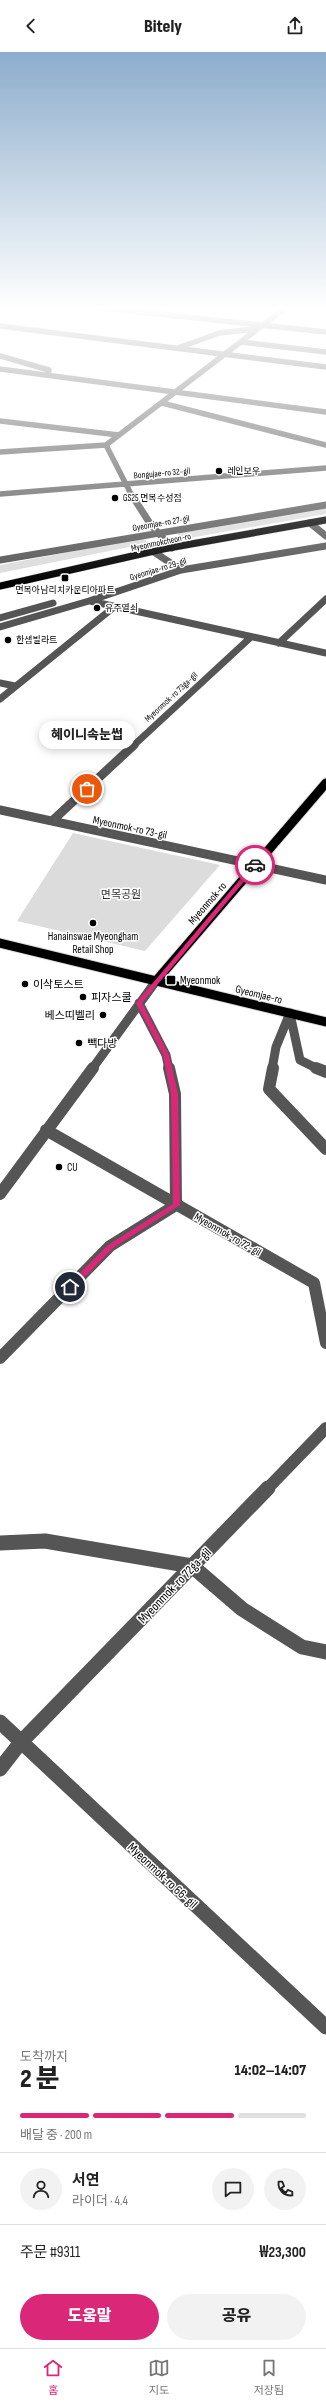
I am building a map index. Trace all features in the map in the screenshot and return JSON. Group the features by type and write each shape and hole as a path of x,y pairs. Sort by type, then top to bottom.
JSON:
{"main road":[{"name":"Myeonmokcheon-ro","path":"0,586 172,548 326,520"},
{"name":"Myeonmok-ro","path":"156,981 326,783"},
{"name":"Gyeomjae-ro","path":"0,943 326,1022"}],"street":[{"path":"0,452 106,445 165,401"},
{"path":"240,401 326,412"},
{"path":"162,403 326,445"},
{"path":"0,421 120,435"},
{"path":"106,445 125,485 155,533 172,548"},
{"name":"Bongujae-ro 32-gil","path":"0,494 326,468"},
{"name":"Gyeomjae-ro 27-gil","path":"0,560 326,505"},
{"path":"310,523 326,536"},
{"name":"Gyeomjae-ro 29-gil","path":"0,627 89,601 181,570 326,546"},
{"path":"154,552 181,570"},
{"path":"279,643 326,599"},
{"path":"89,601 326,653"},
{"path":"0,618 53,603"},
{"path":"0,699 114,607"},
{"name":"Myeonmok-ro 73ga-gil","path":"52,821 251,637"},
{"path":"0,683 15,686"},
{"name":"Myeonmok-ro 73-gil","path":"0,810 326,880"},
{"name":"Myeonmok-ro","path":"0,1194 156,981"},
{"path":"0,1358 110,1246 176,1205 175,1094 166,1055 139,1003"},
{"path":"290,1014 300,1060 326,1072"},
{"path":"290,1014 276,1047 269,1089 326,1149"},
{"name":"Myeonmok-ro 72-gil","path":"46,1130 314,1284 326,1343"},
{"name":"Myeonmok-ro 72ga-gil","path":"0,1769 21,1742 326,1428"},
{"path":"0,1543 45,1541 192,1566 256,1617 302,1647 326,1652"},
{"name":"Myeonmok-ro 66-gil","path":"0,1722 326,2027"}],"green space":[{"path":"326,507 326,514 178,540 178,531"},
{"path":"142,538 149,543 0,573 0,565"},
{"name":"면목공원","path":"73,833 220,865 145,951 17,921"}],"way so far":[{"path":"87,789 52,821 255,865"}],"place":[{"name":"레인보우","path":"219,471"},
{"name":"GS25 면목수성점","path":"115,498"},
{"name":"면목아남리치카운티아파트","path":"65,578"},
{"name":"유주열쇠","path":"97,608"},
{"name":"한샘빌라트","path":"8,640"},
{"name":"혜이니속눈썹","path":"87,789"},
{"name":"Hanainswae Myeongham Retail Shop","path":"93,923"},
{"name":"Myeonmok","path":"171,980"},
{"name":"이삭토스트","path":"25,984"},
{"name":"피자스쿨","path":"83,997"},
{"name":"베스띠벨리","path":"103,1015"},
{"name":"빽다방","path":"79,1043"},
{"name":"CU","path":"59,1167"}],"route":[{"path":"70,1287 110,1246 176,1205 174,1148 175,1094 166,1055 139,1003 255,865"}]}
